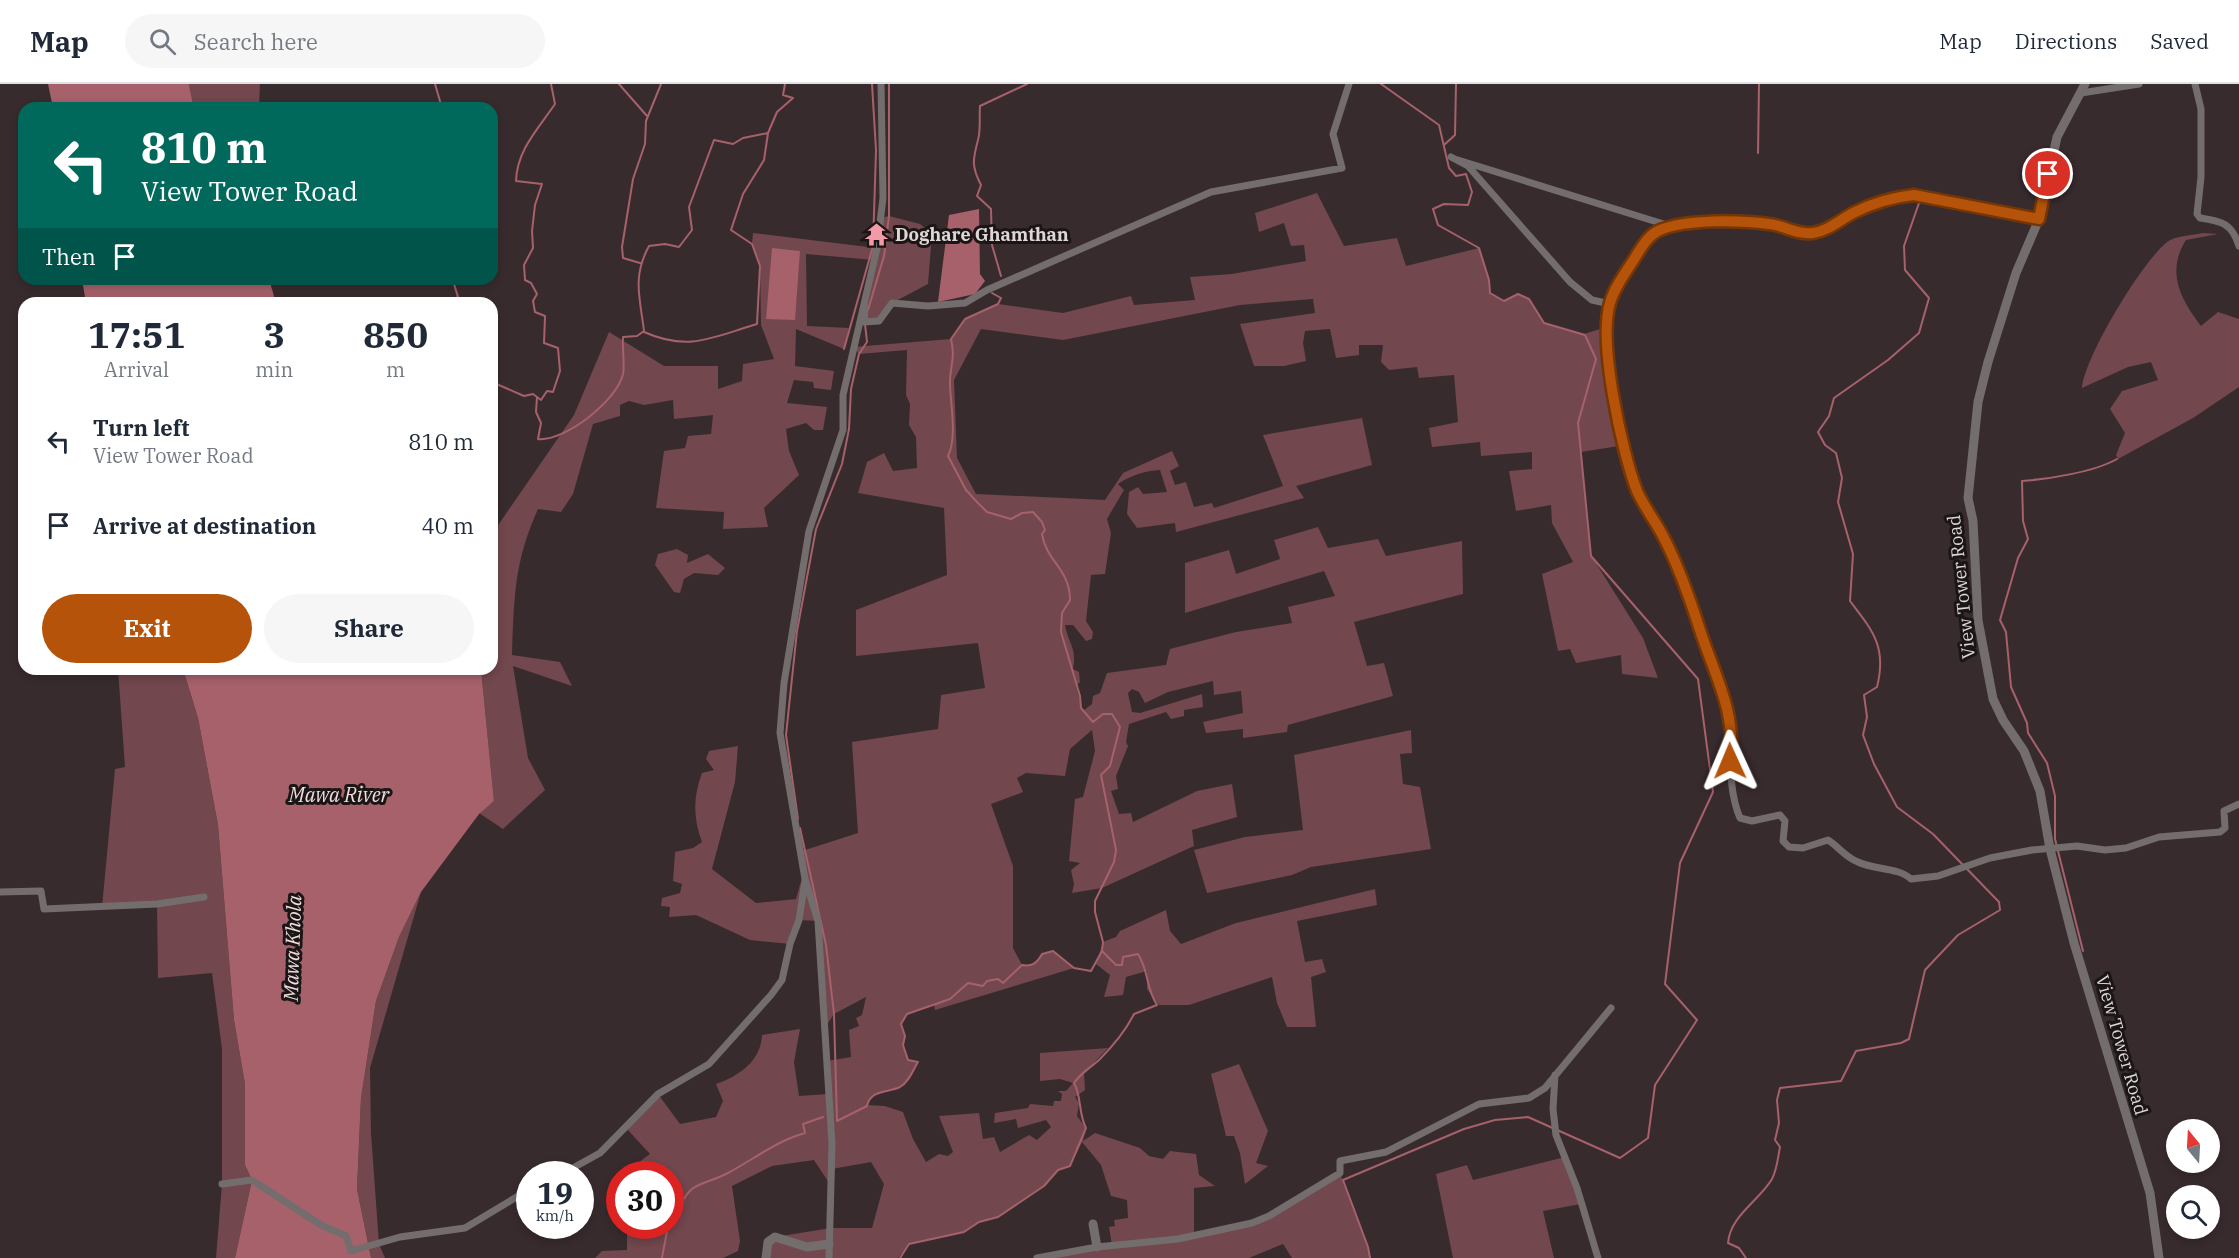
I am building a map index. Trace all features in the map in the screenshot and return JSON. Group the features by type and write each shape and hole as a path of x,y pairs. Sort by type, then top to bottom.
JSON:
{"street":[{"path":"829,1258 833,1190 826,1026 818,921 805,879 780,733 784,683 809,531 843,430 843,395 877,248 883,198 881,84"},
{"path":"865,298 864,322 879,321 892,303 928,306 965,303 987,290 1211,192 1342,168 1333,134 1349,84"},
{"path":"2083,89 2139,84"},
{"path":"2195,84 2200,109 2201,177 2197,214 2200,218 2225,223 2233,229 2239,246"},
{"name":"View Tower Road","path":"2083,89 2057,137 2039,219 2016,273 1988,362 1978,402 1968,498 1972,520 1977,608 1991,687 2003,720 2024,751 2040,790 2050,849 2102,1043 2150,1193 2159,1258"},
{"path":"1610,304 1592,300 1570,282 1488,187 1468,166 1455,159 1672,227"},
{"path":"2039,219 1914,195 1899,197 1854,213 1830,228 1812,233 1786,230 1771,224 1725,222 1672,227 1660,230 1650,237 1620,281 1610,304 1607,327 1612,384 1629,468 1638,493 1661,532 1690,595 1699,628 1723,688 1730,714 1728,728 1732,776 1730,787 1740,818 1752,821 1780,815 1785,821 1783,841 1789,848 1803,848 1828,840 1845,856 1874,869 1903,872 1911,879 1938,876 1990,858 2077,846 2105,850 2126,848 2159,837 2220,832 2225,828 2224,811 2239,804"},
{"path":"586,1161 600,1153 627,1129 658,1094 709,1064 771,995 782,980 790,944 800,920 805,879"},
{"path":"0,892 41,891 44,909 157,904 204,897"},
{"path":"1037,1258 1097,1247 1178,1239 1269,1216 1340,1173 1340,1161 1386,1152 1479,1104 1535,1096 1611,1008"},
{"path":"1555,1075 1553,1109 1556,1135 1577,1188 1598,1258"},
{"path":"222,1184 252,1179 321,1225 346,1236 351,1251 400,1237 465,1228 516,1197"},
{"path":"1093,1224 1097,1247"},
{"path":"766,1258 768,1242 776,1237 807,1247 829,1244"}],"shaded area":[{"path":"176,84 260,84 259,102 184,102"},
{"path":"1317,193 1344,246 1397,238 1406,266 1479,248 1489,280 1490,293 1504,301 1518,294 1529,299 1544,323 1584,334 1607,327 1612,384 1625,445 1581,452 1591,555 1643,638 1658,678 1622,674 1621,655 1576,663 1570,649 1558,651 1542,574 1573,562 1552,523 1551,505 1516,511 1509,471 1532,469 1532,452 1481,456 1480,442 1432,447 1429,428 1458,422 1454,375 1419,378 1417,367 1389,370 1381,362 1383,345 1359,345 1359,355 1336,358 1330,329 1305,331 1303,343 1306,361 1284,366 1254,366 1240,324 1315,313 1313,299 1240,305 1063,340 981,329 954,380 957,458 976,494 1105,500 1123,473 1172,451 1179,466 1170,471 1175,485 1186,482 1194,507 1212,503 1214,508 1283,486 1263,435 1362,418 1372,465 1296,486 1304,498 1176,532 1175,523 1137,528 1127,514 1129,492 1138,487 1143,494 1167,492 1160,470 1138,474 1118,484 1124,490 1107,519 1111,533 1105,574 1091,575 1086,621 1093,632 1092,639 1086,641 1073,625 1065,625 1073,651 1073,669 1079,672 1080,682 1076,686 1083,711 1092,704 1093,696 1100,693 1107,673 1166,665 1170,649 1236,632 1292,623 1288,607 1335,596 1324,571 1185,613 1185,563 1229,550 1236,574 1280,559 1274,540 1318,527 1328,548 1378,539 1386,556 1462,541 1463,594 1354,622 1367,666 1384,663 1393,696 1288,725 1287,732 1243,738 1243,729 1206,733 1203,722 1243,713 1241,691 1214,695 1213,681 1168,692 1145,703 1139,692 1132,689 1128,693 1132,712 1140,713 1202,694 1203,707 1184,710 1184,716 1171,719 1166,712 1129,724 1126,742 1128,746 1116,776 1118,789 1111,791 1119,814 1131,813 1133,822 1197,791 1232,784 1237,817 1192,830 1194,846 1102,888 1072,893 1074,884 1071,870 1080,863 1069,861 1075,799 1083,797 1095,751 1092,730 1070,749 1065,776 1026,773 1017,778 1023,792 991,804 1013,866 1013,948 1022,965 1031,965 1042,954 1053,951 1074,968 935,1010 934,1005 907,1014 901,1024 905,1036 903,1045 908,1060 918,1062 903,1085 872,1096 867,1105 885,1106 903,1112 913,1139 926,1162 939,1154 948,1156 953,1152 939,1116 979,1113 983,1139 994,1137 1000,1152 1029,1135 1037,1140 1051,1127 1046,1120 1018,1128 1016,1119 994,1123 995,1113 1028,1108 1030,1104 1053,1106 1054,1101 1061,1101 1062,1094 1058,1091 1066,1091 1073,1083 1060,1079 1040,1081 1040,1053 1108,1048 1084,1073 1085,1090 1075,1097 1079,1103 1077,1116 1086,1128 1083,1141 1095,1133 1140,1148 1149,1156 1163,1159 1170,1151 1196,1154 1199,1175 1215,1186 1194,1188 1194,1236 1252,1223 1340,1173 1370,1258 1292,1258 1283,1244 1249,1258 1037,1258 1112,1245 1109,1227 1115,1226 1114,1220 1128,1218 1127,1200 1111,1196 1101,1165 1082,1142 1070,1166 1058,1170 1044,1186 998,1217 979,1222 964,1232 909,1244 898,1258 766,1258 775,1237 831,1228 872,1228 884,1184 871,1162 832,1169 833,1189 814,1160 772,1166 732,1186 740,1241 738,1251 723,1258 595,1258 602,1251 627,1250 627,1239 684,1239 684,1161 641,1161 650,1154 627,1129 658,1094 680,1124 716,1117 723,1101 716,1084 733,1077 753,1060 758,1053 762,1035 800,1029 794,1062 799,1096 828,1094 827,1061 851,1057 849,1030 859,1026 856,1018 862,1015 866,997 834,1014 826,1026 818,921 799,920 790,944 750,940 696,915 669,917 670,907 661,906 662,898 680,893 682,884 673,881 675,852 693,848 702,842 697,824 696,799 702,773 714,770 706,759 709,751 738,746 735,782 712,869 756,903 796,899 804,871 802,851 858,833 852,742 938,729 941,695 985,688 978,643 856,656 856,610 947,575 944,508 858,493 867,462 884,453 893,471 917,468 916,437 909,425 910,404 906,395 907,350 859,354 853,347 951,339 965,319 998,304 1063,313 1131,296 1134,305 1195,300 1190,277 1232,274 1306,261 1304,245 1291,246 1284,223 1259,232 1255,213"},
{"path":"889,216 920,224 932,234 928,284 892,303 879,321 864,322 874,260 806,254 807,326 849,328 844,349 796,329 795,366 834,371 831,390 814,388 813,382 794,380 787,403 827,407 823,430 814,430 806,423 786,429 789,451 799,475 764,508 768,527 723,529 724,512 656,508 664,451 685,448 688,436 711,434 713,415 674,419 673,400 644,405 629,401 620,405 620,416 593,424 573,494 561,512 538,509 520,563 515,598 512,655 560,662 572,686 513,666 528,758 545,790 503,829 479,813 494,801 482,675 498,675 498,525 574,415 609,332 664,366 718,366 718,389 742,381 743,364 774,359 761,325 760,266 752,244 753,233 876,248 880,218"},
{"path":"2203,233 2218,234 2186,240 2177,263 2178,284 2187,305 2201,326 2218,312 2239,319 2239,387 2193,418 2118,459 2116,455 2125,433 2110,409 2122,391 2158,380 2151,362 2128,367 2082,388 2085,373 2116,310 2156,253 2170,240"},
{"path":"677,549 688,555 687,563 708,554 725,568 718,575 694,573 684,579 680,593 674,592 655,565 658,554"},
{"path":"118,675 185,675 198,718 218,825 234,1020 245,1084 245,1165 252,1180 235,1258 216,1258 222,1184 222,1049 212,973 158,978 157,904 102,907 115,769 125,767"},
{"path":"1411,730 1412,753 1400,754 1403,784 1420,787 1431,849 1311,867 1292,875 1207,893 1194,850 1245,837 1303,830 1294,755"},
{"path":"1375,889 1377,905 1297,921 1305,962 1322,959 1326,972 1311,977 1316,1027 1287,1027 1277,1003 1272,977 1189,1005 1159,1005 1147,989 1147,971 1126,977 1123,995 1104,997 1110,975 1096,964 1103,942 1116,937 1120,931 1166,910 1170,931 1181,944 1236,923"},
{"path":"421,892 370,1068 371,1133 379,1244 385,1258 371,1258 357,1189 361,1098 376,1001 399,937"},
{"path":"1239,1064 1268,1131 1256,1163 1268,1166 1245,1184 1240,1153 1234,1136 1226,1136 1211,1074"},
{"path":"1565,1157 1581,1204 1543,1211 1554,1258 1453,1258 1436,1174 1467,1165 1473,1180"}],"water":[{"path":"48,84 176,84 184,102 52,102"},
{"path":"979,209 980,274 985,281 975,294 938,302 949,215"},
{"path":"772,248 800,251 795,320 766,319"},
{"path":"83,285 271,285 274,297 85,297"},
{"name":"Mawa River","path":"185,675 482,675 494,801 479,814 421,892 399,937 376,1001 361,1098 357,1189 371,1258 235,1258 252,1180 245,1165 245,1084 234,1020 218,825 198,718"}],"waterway":[{"name":"Mawa Khola","path":"181,84 185,102"},
{"path":"435,84 440,102"},
{"path":"537,397 541,400 547,391 553,392 560,371 558,348 544,343 545,316 535,312 533,301 537,294 531,283 525,280 524,265 533,248 535,205 542,184 516,181 524,150 555,104 551,84"},
{"path":"619,84 647,116"},
{"path":"640,263 623,258 622,247 633,179 645,144 646,121 661,84"},
{"path":"498,385 524,396 533,394 537,397 536,412 541,423 538,439 549,438 575,427 611,396 623,374 623,337 637,336 644,331 639,298 639,278 640,268 649,246 665,244 679,247 692,230 689,207 714,140 733,144 743,138 768,133 777,112 793,98 783,95 785,84"},
{"path":"844,349 873,246 876,150 872,84"},
{"path":"868,310 884,256 889,216 889,84"},
{"path":"1001,276 992,245 991,209 977,196 981,185 974,162 980,106 1027,84"},
{"path":"1370,1258 1343,1180 1464,1129 1495,1120 1528,1117 1620,1158 1648,1138 1655,1085 1697,1020 1665,984 1680,863 1713,792 1698,679 1591,556 1578,423 1596,359 1585,335 1544,323 1529,299 1518,294 1504,301 1490,293 1489,280 1479,248 1438,225 1433,209 1444,204 1468,205 1472,192 1466,174 1456,176 1449,168 1439,125 1381,84"},
{"path":"1444,145 1455,135 1456,84"},
{"path":"1758,153 1759,84"},
{"path":"644,332 660,338 688,342 714,338 757,324 760,266 752,244 731,230 743,194 764,160 768,133"},
{"path":"1919,203 1904,246 1905,270 1929,298 1919,333 1888,360 1834,398 1829,416 1818,432 1825,445 1836,453 1842,478 1838,502 1853,554 1850,601 1871,631 1879,650 1880,673 1877,687 1864,695 1867,717 1863,735 1874,764 1897,807 1933,834 1963,865"},
{"path":"454,285 458,297"},
{"path":"900,1258 909,1244 964,1232 979,1222 998,1217 1044,1186 1058,1170 1070,1166 1086,1128 1074,1083 1109,1050 1134,1014 1157,1005 1138,954 1123,957 1122,965 1116,965 1102,951 1103,942 1095,912 1095,901 1114,862 1116,850 1101,775 1110,766 1120,727 1112,714 1103,714 1093,722 1081,708 1080,696 1061,632 1062,613 1070,600 1066,580 1044,543 1042,534 1045,530 1042,522 1033,512 1022,513 1011,519 987,512 966,490 948,456 953,432 950,386 953,353 951,339 965,319 998,304 1001,298 992,293"},
{"path":"798,819 786,735 797,631 816,529 842,464 849,429 851,389 859,354 867,342 865,324"},
{"path":"2083,951 2055,839 2055,796 2047,763 2028,733 2027,723 2011,687 2006,632 2000,620 2018,558 2028,539 2023,521 2022,481 2084,471 2117,459"},
{"path":"800,828 826,945 834,1014 837,1121 867,1106 876,1094 900,1087 908,1079 918,1062 908,1060 903,1045 905,1036 901,1024 907,1014 950,999 968,983 983,986 987,981 998,979 1003,983 1022,965 1031,965 1042,954 1053,951 1074,968 1091,971 1102,951"},
{"path":"1746,1258 1739,1248 1728,1243 1730,1233 1739,1217 1766,1187 1775,1172 1780,1147 1775,1140 1779,1123 1777,1100 1780,1088 1841,1081 1856,1051 1901,1043 1909,1039 1925,970 1958,935 2000,910 1999,902 1967,869"},
{"path":"684,1198 692,1189 726,1174 794,1136 805,1133 803,1124 823,1117"},
{"path":"662,1258 666,1239"}],"place":[{"name":"Doghare Ghamthan","path":"877,234"}],"route":[{"path":"1730,761 1732,746 1728,728 1730,714 1718,673 1699,628 1690,595 1661,532 1638,493 1629,468 1612,384 1607,327 1610,304 1620,281 1650,237 1660,230 1685,224 1725,222 1771,224 1786,230 1812,233 1830,228 1854,213 1899,197 1914,195 2025,214 2039,219 2048,174"}]}
